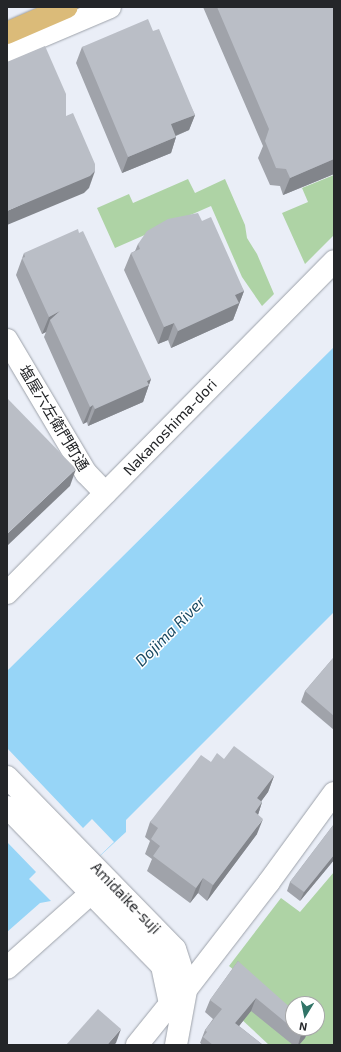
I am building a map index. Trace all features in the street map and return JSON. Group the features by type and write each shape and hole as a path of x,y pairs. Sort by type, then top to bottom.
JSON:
{"highway":[{"path":"7,33 67,7"}],"street":[{"path":"7,51 110,7"},
{"name":"Nakanoshima-dori","path":"7,593 334,261"},
{"name":"塩屋六左衛門町通","path":"7,340 86,473 105,493"},
{"name":"Amidaike-suji","path":"7,777 172,946 188,985"},
{"path":"137,1045 166,1025 180,990 188,985 269,882 334,793"},
{"name":"Amidaike-suji","path":"7,808 162,966 166,1025"},
{"path":"7,968 83,886"},
{"path":"166,1025 175,972 172,946"},
{"path":"176,1045 188,985"}],"green space":[{"path":"334,175 334,235 305,264 282,213 308,202 302,188"},
{"path":"188,179 195,193 225,179 245,225 247,238 257,254 274,294 262,306 242,277 211,206 115,248 97,208 129,194 133,203"},
{"path":"334,872 334,1045 269,1045 239,1017 256,988 229,966 281,898 300,912"}],"water":[{"name":"Dojima River","path":"334,347 334,612 126,820 126,832 51,901 40,903 7,932 7,671"}],"pier":[{"path":"7,748 83,828 92,819 114,842 52,902 29,879 36,872 7,842"}],"building":[{"path":"217,7 334,7 334,159 290,178 286,169 276,168 265,141 269,129"},
{"path":"148,19 153,31 159,29 195,115 171,124 176,137 128,157 82,47"},
{"path":"45,46 66,94 66,116 73,113 95,164 95,171 90,176 7,211 7,62"},
{"path":"198,213 202,221 211,217 244,291 235,295 239,303 178,331 174,323 164,327 131,253 140,249 138,244 147,231 168,219"},
{"path":"78,229 79,233 83,231 151,379 147,381 149,385 95,409 93,405 90,407 50,320 60,311 49,317 22,258 25,257 24,253"},
{"path":"7,398 76,469 7,534"},
{"path":"334,657 334,716 305,691"},
{"path":"234,746 274,776 257,798 262,802 255,812 263,819 213,885 203,878 196,888 153,856 160,846 151,839 158,828 150,822 201,755 211,762 217,753 224,759"},
{"path":"334,824 334,855 304,892 290,882"},
{"path":"238,961 285,1003 285,1022 256,998 235,1023 263,1045 213,1045 203,1037 207,1032 205,1030 222,1009 210,1000"},
{"path":"98,1009 121,1029 107,1045 66,1045"}]}
